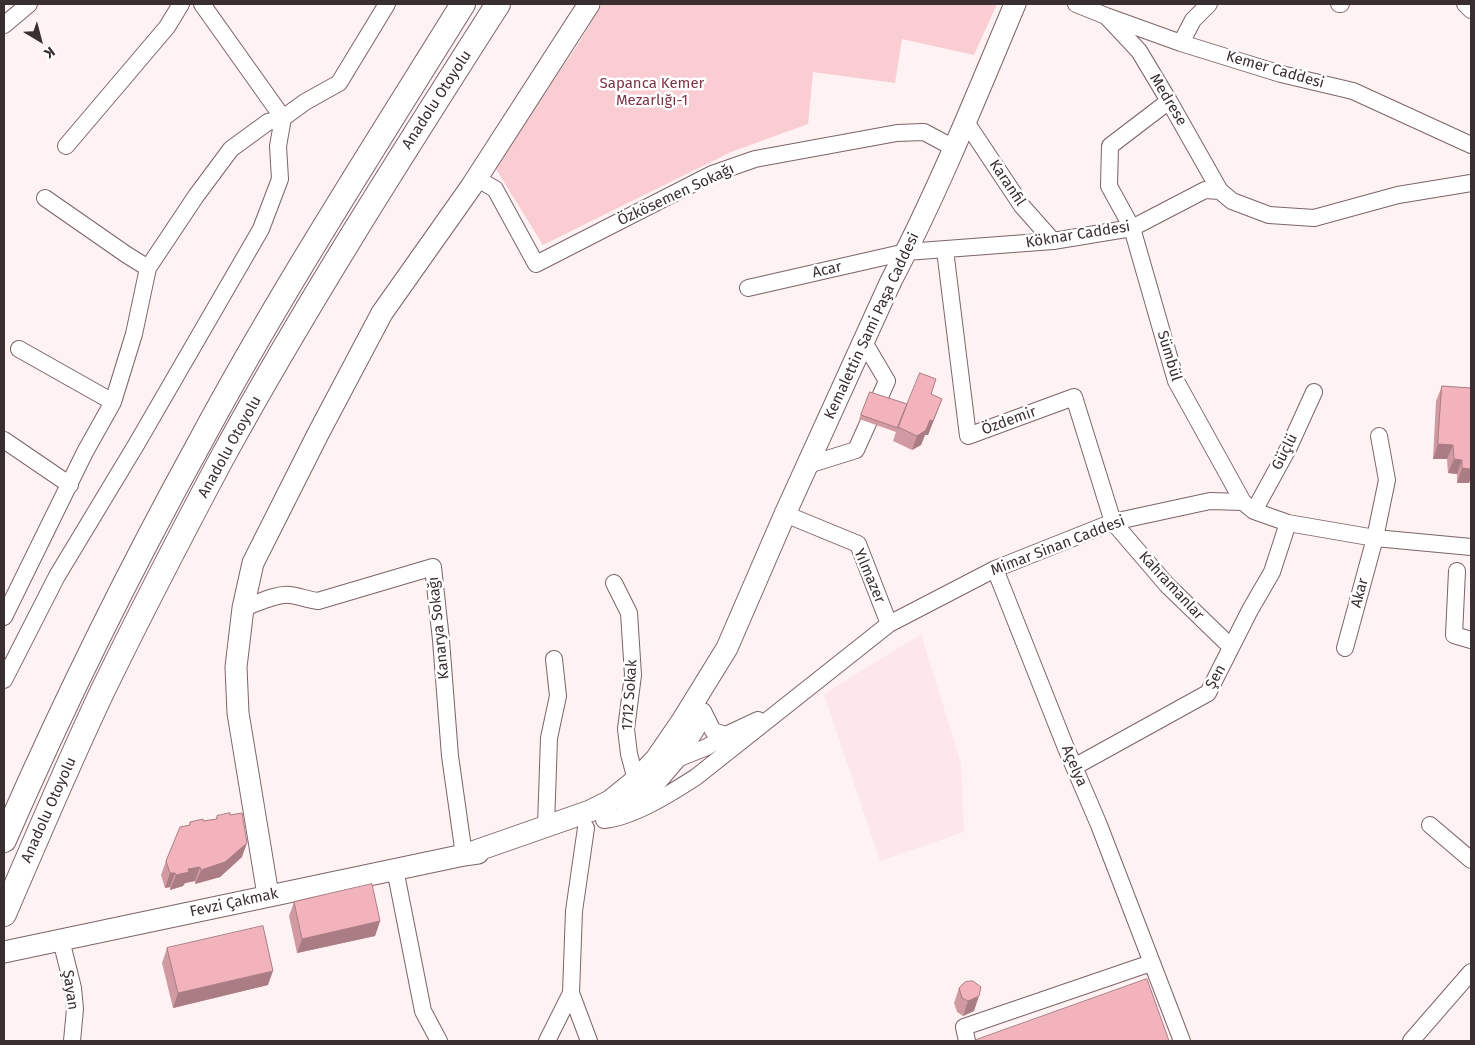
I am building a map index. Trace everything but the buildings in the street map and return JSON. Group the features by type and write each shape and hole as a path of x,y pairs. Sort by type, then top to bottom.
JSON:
{"highway":[{"name":"Anadolu Otoyolu","path":"4,840 39,760 122,587 200,442 272,316 463,4"},
{"name":"Anadolu Otoyolu","path":"4,914 60,782 103,690 224,456 381,187 498,4"}],"main road":[{"path":"268,895 238,713 236,667 243,608 253,563 382,313 476,178 589,4"},
{"name":"Kemalettin Sami Paşa Caddesi","path":"464,854 502,851 595,824 651,787 727,648 785,514 966,122 1015,4"},
{"name":"Kemalettin Sami Paşa Caddesi","path":"464,854 590,811 610,801 671,750 699,722 720,676 727,648"},
{"name":"Fevzi Çakmak","path":"4,952 464,854"}],"street":[{"path":"4,25 29,4"},
{"path":"66,146 167,27 181,4"},
{"path":"4,680 57,576 136,445 261,230 280,179 278,146 283,118 202,4"},
{"path":"4,617 85,452 113,402 134,334 148,268 230,149 268,122 283,118 305,102 339,83 387,4"},
{"name":"Kemer Caddesi","path":"1076,4 1181,43 1281,74 1353,91 1471,145"},
{"path":"1181,43 1193,20 1209,4"},
{"path":"1465,4 1471,10"},
{"name":"Medrese","path":"1106,16 1139,52 1220,191"},
{"name":"Sümbül","path":"1169,101 1110,146 1110,186 1132,228 1176,381 1248,506"},
{"name":"Karanfil","path":"966,122 1022,206 1053,241"},
{"name":"Özkösemen Sokağı","path":"476,178 488,183 495,189 536,264 712,174 756,159 897,133 924,132 954,148"},
{"path":"1220,191 1232,201 1269,215 1314,218 1398,195 1471,183"},
{"name":"Köknar Caddesi","path":"906,252 1053,241 1132,228 1205,190 1220,191"},
{"path":"45,198 148,268"},
{"name":"Özdemir","path":"946,250 968,436 1074,397 1113,522"},
{"name":"Acar","path":"748,288 906,252"},
{"path":"808,465 856,450 887,381 864,342"},
{"path":"19,349 113,402"},
{"name":"Güçlü","path":"1248,506 1289,447 1314,392"},
{"name":"Akar","path":"1345,648 1375,538 1387,480 1379,436"},
{"path":"4,440 70,485"},
{"name":"Mimar Sinan Caddesi","path":"794,698 889,624 994,569 1113,522 1210,501 1248,506 1288,523 1375,538 1471,547"},
{"name":"Yılmazer","path":"785,514 858,544 889,624"},
{"name":"Kahramanlar","path":"1113,522 1168,585 1231,647"},
{"name":"Şen","path":"1074,767 1208,693 1250,610 1272,572 1288,523"},
{"name":"Kanarya Sokağı","path":"243,608 288,595 318,601 433,567 450,756 464,854"},
{"name":"Açelya","path":"994,569 1099,824 1182,1041"},
{"path":"1457,571 1454,635 1471,640"},
{"name":"1712 Sokak","path":"614,583 629,613 633,675 626,729 629,754 642,774"},
{"path":"546,826 549,738 558,696 554,659"},
{"path":"671,750 707,747 726,735 755,722 794,698"},
{"path":"589,1041 571,994 574,911 595,824 616,819 668,795 704,771 794,698"},
{"path":"704,711 713,731 726,735"},
{"path":"671,750 688,771 704,771"},
{"path":"1430,825 1471,860"},
{"path":"395,869 423,1011 439,1041"},
{"name":"Şayan","path":"61,940 73,988 75,1009 72,1041"},
{"path":"968,1041 964,1027 1151,962"},
{"path":"1411,1041 1471,972"},
{"path":"547,1041 571,994"}],"shaded area":[{"path":"921,634 961,763 964,832 880,861 824,694"}],"green space":[{"name":"Sapanca Kemer Mezarlığı-1","path":"602,4 997,4 974,55 902,39 895,83 813,72 808,124 731,152 543,245 494,166 577,46"}]}
